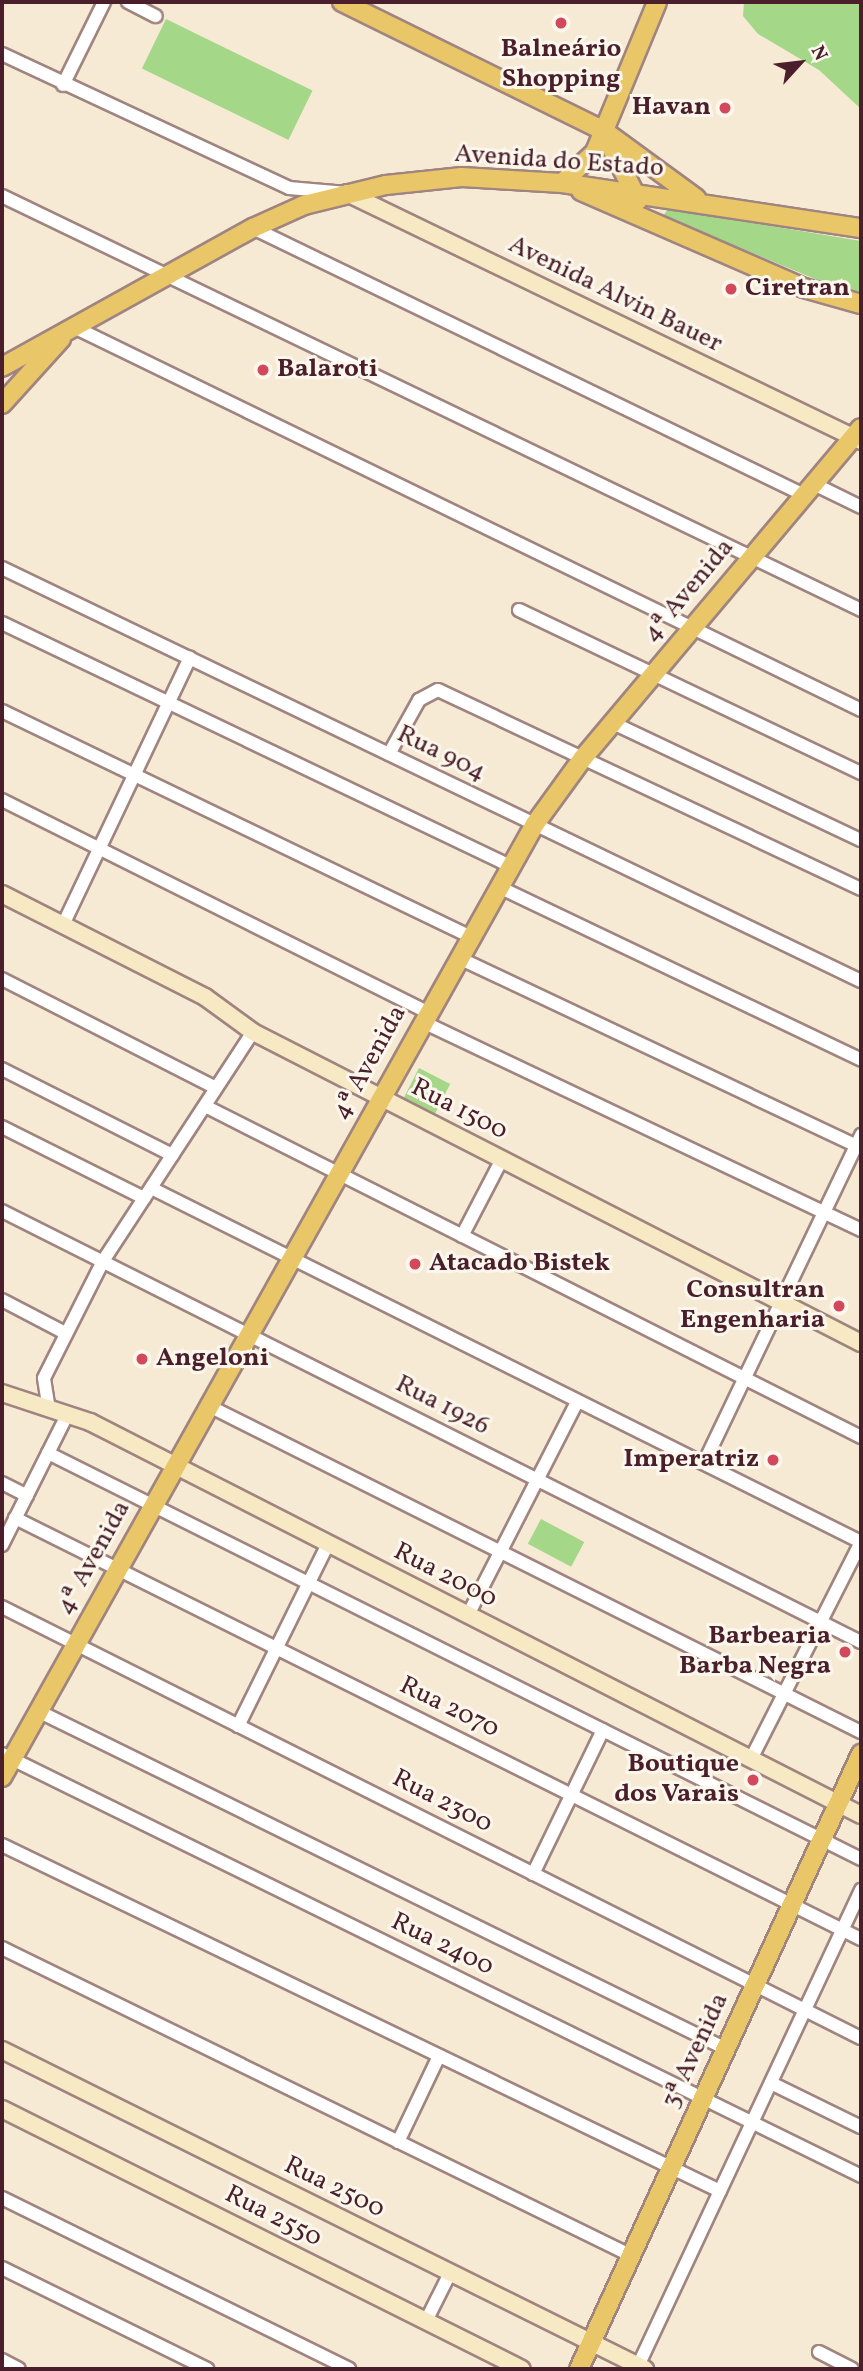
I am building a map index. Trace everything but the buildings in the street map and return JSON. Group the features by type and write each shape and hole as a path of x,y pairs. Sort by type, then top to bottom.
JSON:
{"main road":[{"path":"342,2 604,131 698,200"},
{"path":"657,2 604,131 587,164 562,183 825,296 861,304"},
{"path":"604,131 647,219"},
{"name":"Avenida do Estado","path":"2,367 253,228 347,193 462,177 562,183 698,200 861,228"},
{"name":"Avenida Alvin Bauer","path":"347,193 859,435"},
{"name":"Avenida do Estado","path":"2,404 72,326"},
{"name":"4ª Avenida","path":"2,1777 7,1757 38,1711 76,1644 535,824 612,723 809,490 859,435"},
{"name":"Rua 1500","path":"2,894 205,998 253,1032 861,1343"},
{"name":"Rua 2000","path":"2,1393 68,1415 175,1466 861,1815"},
{"name":"3ª Avenida","path":"579,2369 861,1754"},
{"name":"Rua 2500","path":"2,2050 641,2368"},
{"name":"Rua 2550","path":"2,2109 522,2369"}],"street":[{"path":"63,85 104,2"},
{"path":"128,2 156,16"},
{"path":"2,54 63,85 289,188 347,193"},
{"path":"2,196 861,610"},
{"path":"253,228 809,490 861,507"},
{"path":"72,326 861,709"},
{"name":"Rua 904","path":"2,568 861,981"},
{"path":"519,610 861,773"},
{"path":"2,623 510,866"},
{"path":"63,925 190,658"},
{"path":"389,754 419,700 438,690 861,889"},
{"path":"2,711 471,937"},
{"path":"612,723 861,840"},
{"path":"2,800 426,1017 861,1230"},
{"path":"499,887 861,1060"},
{"path":"459,958 860,1143 824,1212 704,1463"},
{"path":"2,979 216,1088"},
{"path":"49,1410 44,1378 103,1261 253,1032"},
{"path":"2,1069 172,1155"},
{"path":"205,1105 861,1437"},
{"path":"2,1127 291,1259 861,1542 751,1759"},
{"path":"462,1236 502,1159"},
{"name":"Rua 1926","path":"2,1211 861,1642"},
{"path":"2,1300 65,1333"},
{"path":"468,1615 576,1402"},
{"path":"209,1406 861,1732"},
{"path":"2,1545 68,1415"},
{"path":"48,1453 861,1859"},
{"path":"2,1483 27,1496"},
{"name":"Rua 2070","path":"16,1518 861,1939"},
{"path":"238,1726 328,1544"},
{"name":"Rua 2300","path":"2,1607 861,2038"},
{"path":"38,1711 726,2049"},
{"path":"533,1874 603,1730"},
{"name":"Rua 2400","path":"7,1757 861,2176"},
{"path":"2,1845 720,2191"},
{"path":"641,2368 720,2191 861,1890"},
{"path":"2,1948 632,2256"},
{"path":"398,2141 439,2056"},
{"path":"771,2082 861,2127"},
{"path":"2,2198 349,2369"},
{"path":"2,2268 207,2369"},
{"path":"426,2321 450,2273"},
{"path":"819,2352 852,2369"},
{"path":"2,2360 19,2369"}],"green space":[{"path":"744,2 861,2 861,109 819,70 758,34 743,16"},
{"path":"166,19 313,90 288,140 142,68"},
{"path":"668,209 861,241 861,298 663,216"},
{"path":"419,1068 450,1084 435,1113 404,1097"},
{"path":"541,1519 584,1542 571,1567 528,1544"}],"place":[{"name":"Balneário Shopping","path":"561,23"},
{"name":"Havan","path":"725,108"},
{"name":"Ciretran","path":"731,289"},
{"name":"Balaroti","path":"263,370"},
{"name":"Atacado Bistek","path":"415,1264"},
{"name":"Consultran Engenharia","path":"839,1306"},
{"name":"Angeloni","path":"142,1359"},
{"name":"Imperatriz","path":"773,1460"},
{"name":"Barbearia Barba Negra","path":"845,1652"},
{"name":"Boutique dos Varais","path":"753,1780"}]}
